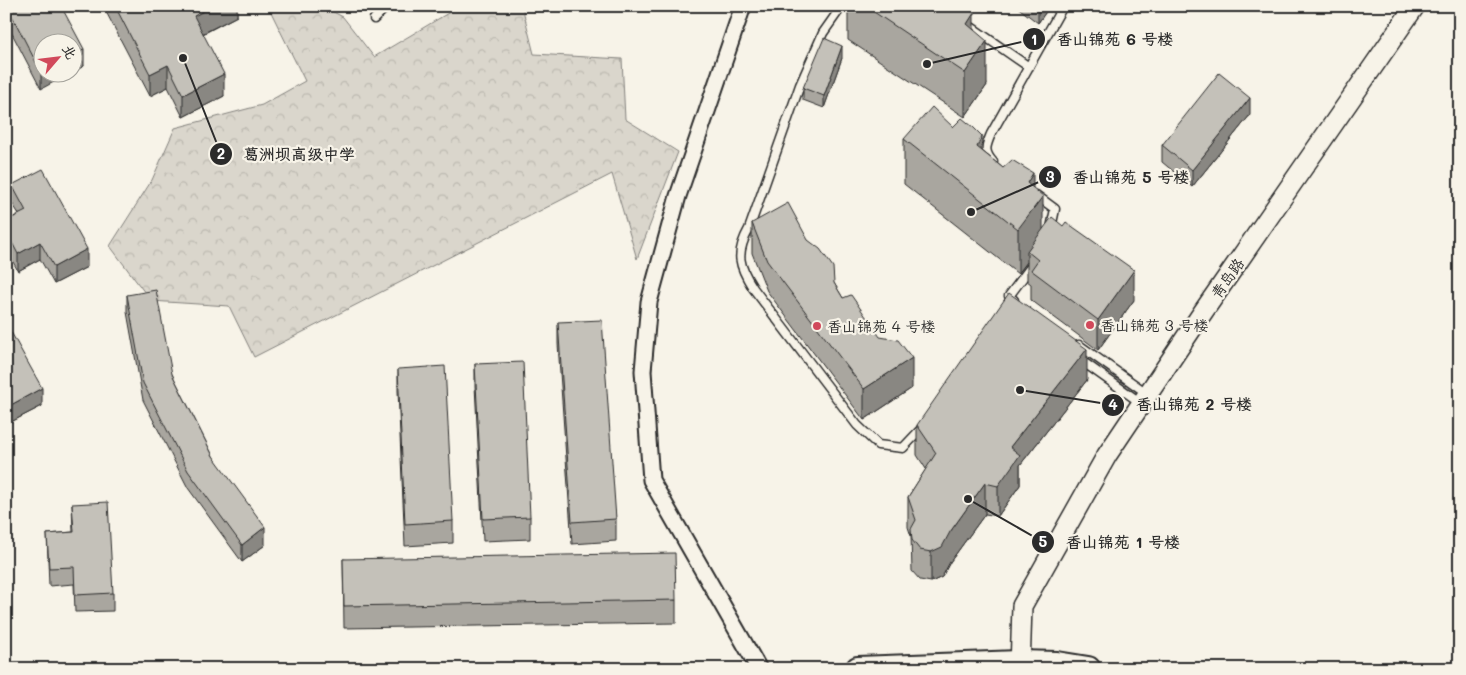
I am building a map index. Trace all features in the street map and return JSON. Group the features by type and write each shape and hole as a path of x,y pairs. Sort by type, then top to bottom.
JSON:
{"main road":[{"path":"858,669 1057,664 1088,669"}],"street":[{"path":"743,6 678,196 649,302 643,371 651,480 759,669"},
{"name":"青岛路","path":"1020,666 1022,606 1107,456 1415,6"}],"lane":[{"path":"374,19 387,6"},
{"path":"842,6 823,33 800,85 749,229 741,243 740,258 743,273 753,288 857,425 878,445 903,448 924,425"},
{"path":"1001,168 987,155 986,147 991,134 1062,6"},
{"path":"958,17 1028,67"},
{"path":"1032,192 1055,209 1050,235"},
{"path":"1023,306 1007,299 1037,258"},
{"path":"1075,342 1145,399"},
{"path":"1074,356 1145,399"}],"green space":[{"path":"268,6 322,6 343,17 374,57 460,6 522,6 534,54 622,59 625,119 678,152 637,259 612,174 254,357 229,306 151,301 110,246 152,180 175,128 262,105 305,81"}],"building":[{"path":"7,6 61,6 75,32 32,32 32,55"},
{"path":"115,6 213,6 194,16 224,74 183,95 168,65 150,74"},
{"path":"865,6 965,6 974,13 967,24 987,41 965,73"},
{"path":"824,38 842,46 824,96 803,88"},
{"path":"1219,73 1250,98 1192,170 1162,145"},
{"path":"932,107 953,127 962,118 973,127 982,136 977,147 1003,168 1012,160 1033,173 1027,183 1043,196 1018,229 904,139"},
{"path":"43,169 87,249 54,267 40,242 18,254 6,231 6,221 26,211 12,185"},
{"path":"788,203 808,240 820,249 833,267 834,283 843,298 851,295 880,337 898,340 912,358 864,389 767,261 752,223"},
{"path":"1052,217 1063,226 1066,222 1134,270 1098,320 1031,270 1038,260 1027,251"},
{"path":"156,290 172,374 213,456 265,527 242,545 188,471 143,383 127,295"},
{"path":"1009,293 1087,349 1010,447 1020,455 998,486 985,483 950,532 942,547 931,552 920,550 912,540 911,529 916,520 908,497 936,453 917,425"},
{"path":"602,320 616,519 572,522 558,322"},
{"path":"6,323 42,388 9,406 6,401"},
{"path":"523,362 530,517 483,519 475,364"},
{"path":"445,366 453,521 405,524 398,369"},
{"path":"108,502 113,593 75,595 74,567 49,568 47,534 74,532 72,504"},
{"path":"675,553 676,600 344,606 343,559"}],"place":[{"name":"葛洲坝高级中学","path":"183,58"},
{"name":"香山锦苑 6 号楼","path":"927,64"},
{"name":"香山锦苑 5 号楼","path":"971,212"},
{"name":"香山锦苑 3 号楼","path":"1090,325"},
{"name":"香山锦苑 4 号楼","path":"817,326"},
{"name":"香山锦苑 2 号楼","path":"1020,390"},
{"name":"香山锦苑 1 号楼","path":"968,499"}]}
